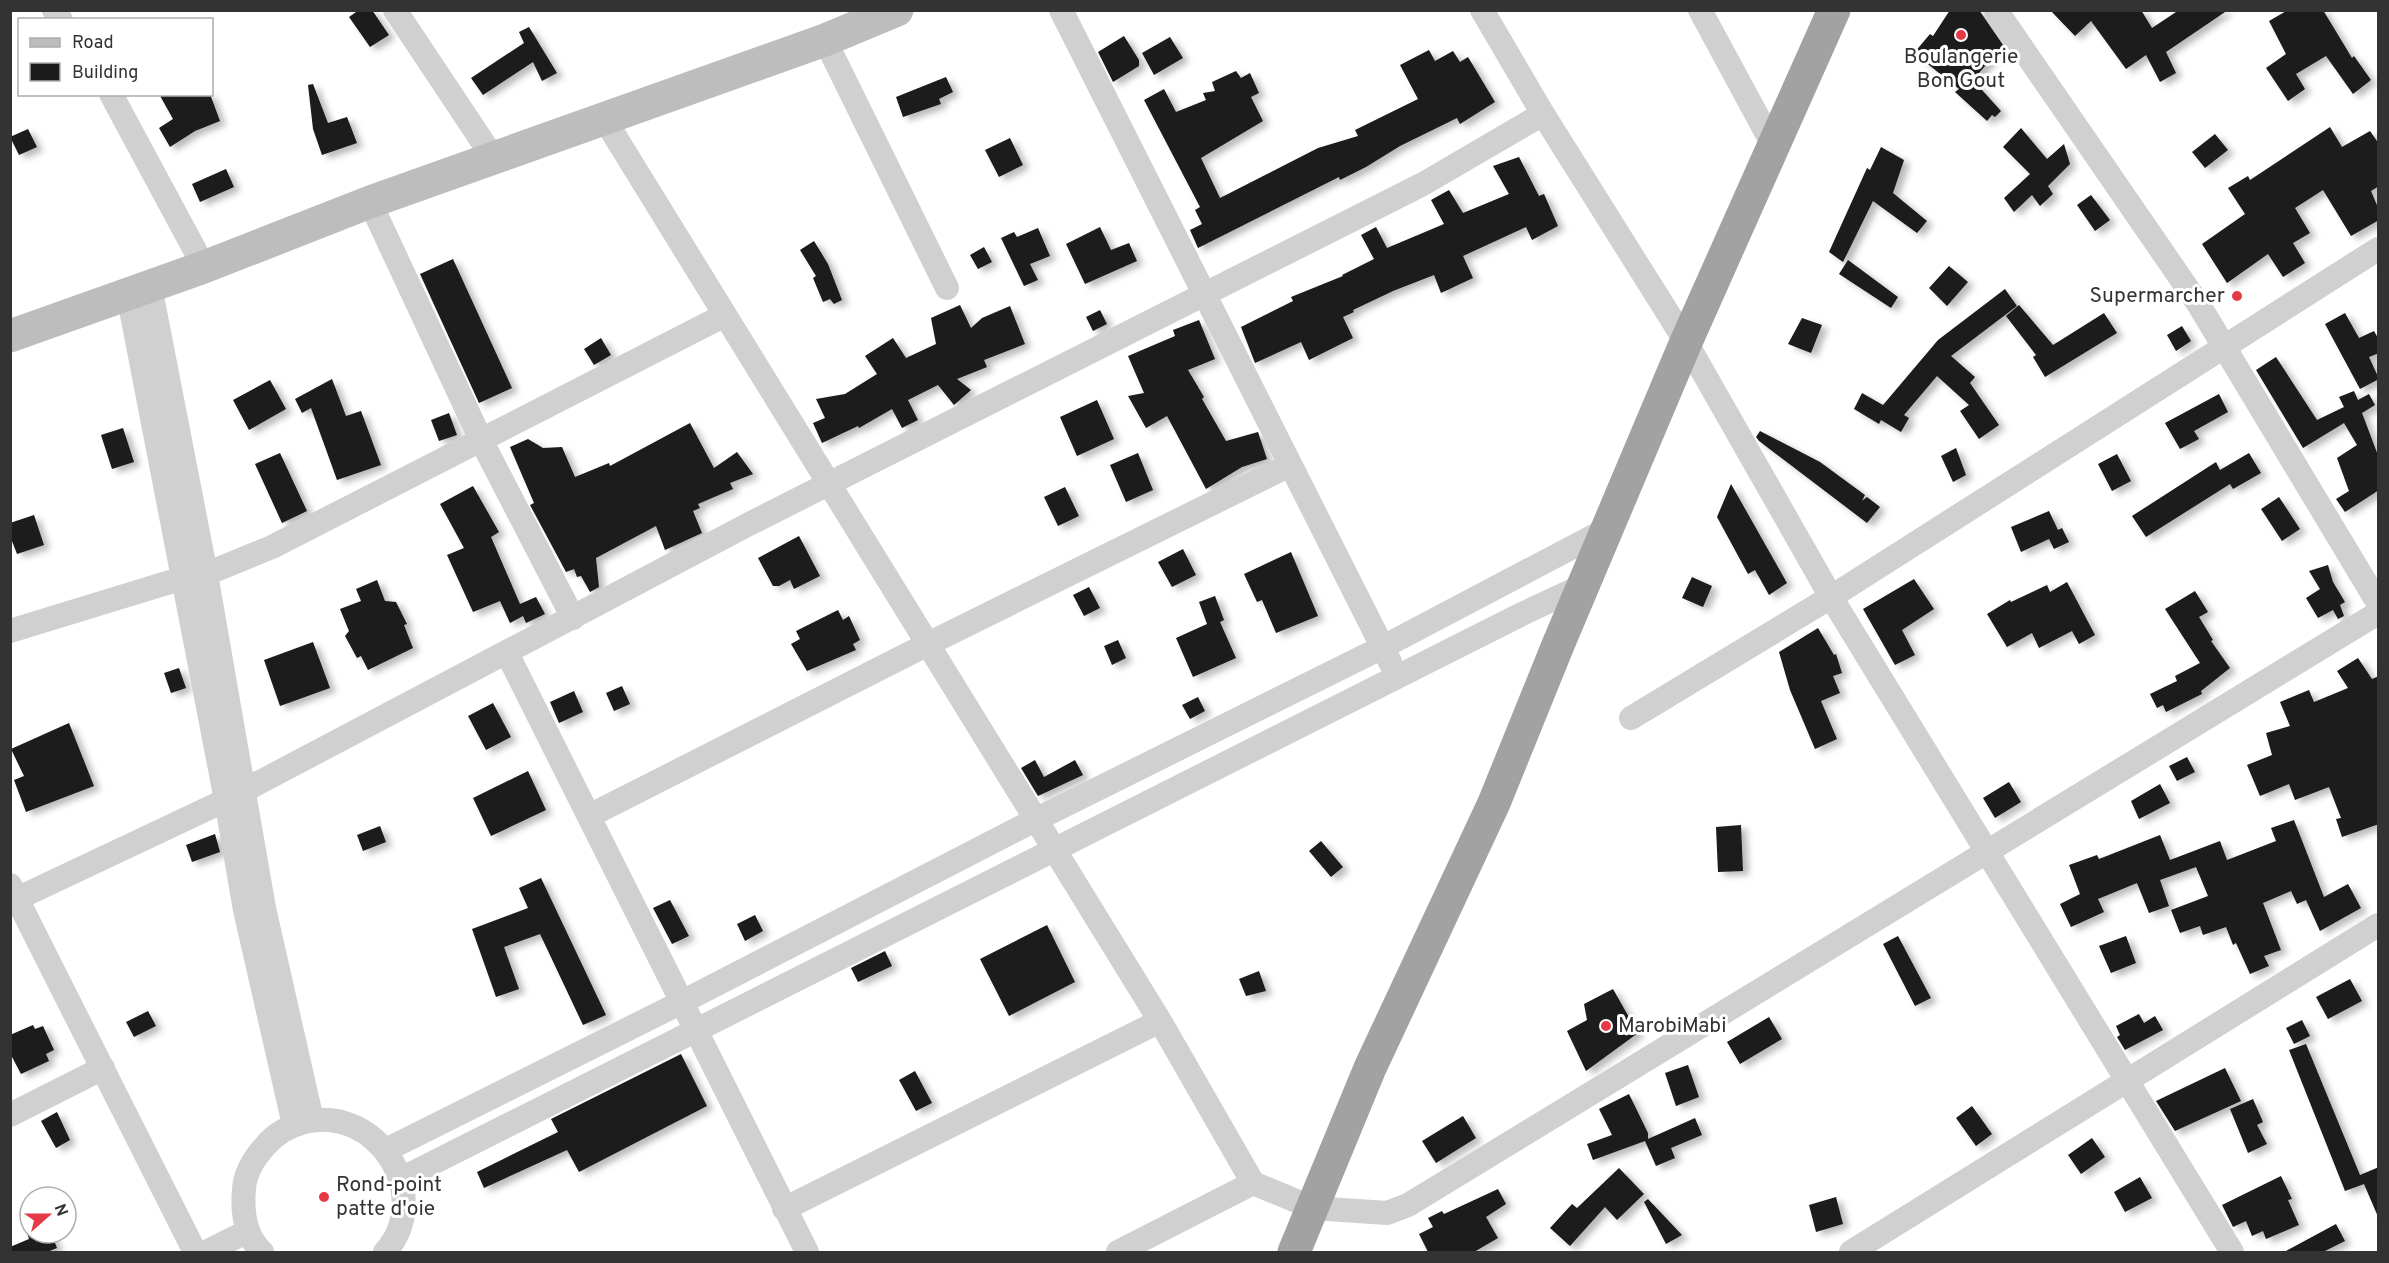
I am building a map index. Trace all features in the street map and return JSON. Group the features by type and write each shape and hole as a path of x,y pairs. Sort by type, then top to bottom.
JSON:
{"highway":[{"path":"1294,1252 1370,1068 1494,803 1686,342 1834,10"}],"main road":[{"path":"10,336 204,267 370,202 825,40 897,10"}],"street":[{"path":"395,10 494,159"},
{"path":"1061,10 1397,677"},
{"path":"1482,10 1543,114 1686,342 1831,597 2232,1252"},
{"path":"1700,10 1773,145"},
{"path":"1996,10 2199,305 2379,603"},
{"path":"825,40 947,288"},
{"path":"112,96 204,267"},
{"path":"195,1252 103,1068 13,896 234,795 829,483 1423,184 1543,114"},
{"path":"605,120 1160,1020 1254,1183 1313,1208 1387,1213 1408,1205 2379,613"},
{"path":"370,202 481,440 573,618"},
{"path":"1631,718 1831,597 2223,345 2379,249"},
{"path":"139,290 206,574 234,795"},
{"path":"139,290 183,578 234,795 264,908 303,1123"},
{"path":"10,631 183,578 206,574 272,547 725,315"},
{"path":"589,816 928,644 1290,465"},
{"path":"386,1150 682,1002 1035,820 1383,647 1607,529"},
{"path":"401,1179 916,917 1584,585"},
{"path":"507,653 807,1252"},
{"path":"1851,1252 2379,925"},
{"path":"784,1209 1160,1020"},
{"path":"10,1114 103,1068"},
{"path":"206,1252 255,1246 242,1206 244,1181 255,1157 272,1138 303,1123 333,1120 353,1125 371,1136 386,1150 401,1179 404,1196 403,1214 390,1251"},
{"path":"1118,1252 1254,1183"}],"building":[{"path":"359,10 372,10 389,35 370,47 349,17"},
{"path":"1950,10 1979,10 2003,45 1973,80 2001,111 1995,117 1992,115 1987,121 1955,92 1959,89 1914,53 1930,34 1933,36"},
{"path":"2050,10 2141,10 2152,28 2179,10 2228,10 2166,52 2176,73 2160,82 2146,55 2126,69 2091,21 2075,36"},
{"path":"2288,10 2323,10 2352,58 2354,56 2371,80 2353,94 2326,56 2296,74 2305,89 2288,101 2266,68 2286,54 2269,21"},
{"path":"529,27 557,73 542,81 533,62 483,95 471,78 524,43 519,32"},
{"path":"1124,36 1139,60 1139,66 1113,82 1098,52"},
{"path":"1170,37 1183,58 1154,75 1142,53"},
{"path":"1429,50 1435,61 1453,51 1460,62 1468,57 1495,102 1460,124 1457,118 1400,146 1366,167 1340,180 1339,177 1198,248 1190,230 1202,224 1195,210 1200,207 1144,100 1164,89 1176,112 1206,100 1203,93 1215,91 1212,82 1236,71 1241,78 1250,73 1259,93 1251,97 1263,121 1201,158 1220,198 1318,148 1358,136 1355,130 1418,99 1400,65"},
{"path":"946,77 953,92 939,99 941,104 903,117 896,97"},
{"path":"313,84 328,123 347,117 357,143 322,155 313,129 308,85"},
{"path":"160,96 211,96 220,121 195,131 170,147 159,128 173,119"},
{"path":"2330,127 2342,147 2370,131 2379,144 2379,186 2371,191 2379,210 2379,220 2351,236 2323,190 2295,208 2310,233 2293,243 2305,263 2283,277 2268,254 2227,283 2202,244 2245,214 2228,188 2248,176 2250,180"},
{"path":"2021,128 2047,159 2064,144 2070,164 2048,186 2053,194 2040,206 2032,195 2014,212 2004,198 2030,174 2003,147"},
{"path":"28,129 37,147 19,155 10,137"},
{"path":"2215,134 2228,150 2205,168 2192,152"},
{"path":"1010,138 1023,165 999,177 985,150"},
{"path":"1881,147 1904,160 1893,193 1927,221 1917,233 1873,201 1843,262 1829,252 1867,168 1870,170"},
{"path":"1519,157 1539,196 1544,194 1558,226 1532,240 1526,227 1463,256 1473,278 1441,293 1434,275 1353,310 1354,312 1343,317 1353,338 1309,360 1301,342 1255,363 1241,327 1293,301 1291,297 1343,276 1374,259 1361,235 1376,227 1387,248 1444,224 1431,200 1449,190 1463,213 1509,194 1493,166"},
{"path":"226,169 234,187 200,202 192,184"},
{"path":"2091,195 2110,220 2095,231 2077,205"},
{"path":"1100,227 1111,250 1129,243 1137,261 1085,284 1066,244"},
{"path":"1038,228 1050,256 1030,264 1038,280 1024,286 1001,238 1014,232 1017,237"},
{"path":"814,241 828,264 842,300 834,304 830,299 823,302 813,278 816,276 800,250"},
{"path":"984,247 992,262 978,269 970,255"},
{"path":"453,259 512,388 479,403 420,274"},
{"path":"1848,260 1898,297 1891,308 1839,274"},
{"path":"1949,266 1968,282 1947,306 1929,288"},
{"path":"2005,289 2017,306 1951,356 1975,377 1970,383 1999,425 1979,439 1960,411 1969,405 1937,376 1904,415 1909,418 1901,432 1881,420 1879,424 1854,409 1862,393 1883,405 1938,340"},
{"path":"960,305 971,328 982,318 1010,306 1025,344 984,360 987,367 957,379 971,390 954,405 938,385 908,400 918,420 902,428 892,409 859,428 858,426 822,443 813,423 825,418 816,399 845,394 877,374 865,356 893,338 906,358 936,344 931,318"},
{"path":"2019,305 2053,345 2104,313 2117,333 2045,377 2033,357 2036,355 2006,316"},
{"path":"1100,310 1107,324 1093,331 1086,317"},
{"path":"2345,313 2359,338 2374,331 2379,340 2379,353 2369,357 2379,379 2360,389 2325,324"},
{"path":"1802,318 1822,325 1811,353 1788,344"},
{"path":"1199,320 1215,359 1188,370 1204,397 1202,399 1226,441 1258,432 1267,459 1242,467 1206,489 1167,416 1146,428 1128,396 1144,393 1128,356 1175,336 1173,330"},
{"path":"2182,326 2191,341 2176,351 2167,335"},
{"path":"601,338 611,355 594,365 584,349"},
{"path":"2276,357 2317,420 2344,407 2339,397 2354,391 2358,400 2369,394 2375,405 2362,413 2379,458 2379,490 2345,512 2336,499 2349,491 2337,458 2357,445 2344,423 2303,448 2256,370"},
{"path":"332,379 346,416 361,411 381,465 337,480 311,408 302,413 295,399"},
{"path":"270,380 286,409 249,430 233,400"},
{"path":"2219,394 2228,412 2194,431 2199,439 2180,449 2165,423"},
{"path":"1097,400 1114,439 1077,456 1060,417"},
{"path":"449,413 457,435 439,441 431,420"},
{"path":"690,423 714,468 737,452 753,474 730,483 733,489 698,504 700,508 693,511 702,533 665,550 656,526 596,558 599,587 590,592 581,576 577,577 574,569 566,572 530,505 534,503 510,447 528,439 543,448 562,447 575,477 609,463 610,466"},
{"path":"123,428 134,462 112,469 101,435"},
{"path":"1760,431 1820,462 1865,495 1862,501 1867,497 1880,507 1867,523 1759,441 1756,437"},
{"path":"1956,448 1966,475 1953,482 1941,456"},
{"path":"280,453 307,511 282,523 255,464"},
{"path":"1138,453 1153,490 1126,502 1110,465"},
{"path":"2249,453 2261,473 2233,489 2230,484 2146,537 2132,516 2216,462 2220,470"},
{"path":"2117,454 2131,481 2112,491 2098,464"},
{"path":"1731,484 1787,583 1769,595 1755,570 1748,574 1717,517"},
{"path":"473,486 499,532 491,537 520,604 536,597 545,614 526,623 523,616 510,623 500,601 473,612 447,555 464,548 440,504"},
{"path":"1065,487 1079,516 1058,526 1044,497"},
{"path":"2279,497 2300,529 2282,541 2261,509"},
{"path":"2049,511 2058,530 2062,528 2069,542 2054,549 2049,539 2021,552 2011,527"},
{"path":"34,515 44,545 17,554 10,536 10,523"},
{"path":"799,536 820,576 794,589 790,580 779,586 773,586 758,558"},
{"path":"1183,549 1196,575 1172,587 1158,562"},
{"path":"1291,552 1318,616 1276,633 1262,600 1257,602 1244,574"},
{"path":"2328,565 2333,582 2345,602 2340,605 2344,616 2338,619 2333,610 2318,618 2306,598 2320,589 2309,571"},
{"path":"1692,577 1712,586 1703,607 1682,598"},
{"path":"1914,579 1934,609 1902,630 1915,655 1895,665 1863,609"},
{"path":"377,580 385,601 396,602 407,624 404,625 413,648 368,670 361,656 357,658 345,636 349,631 340,609 361,601 356,589"},
{"path":"2067,582 2095,635 2079,644 2072,631 2039,648 2032,633 2007,647 1987,614 2010,600 2011,602 2047,585 2050,592"},
{"path":"1089,587 1100,608 1084,616 1073,595"},
{"path":"2195,591 2208,612 2199,617 2213,640 2211,641 2230,668 2201,691 2202,694 2166,712 2163,705 2157,708 2150,694 2177,681 2175,676 2200,663 2165,609"},
{"path":"1215,596 1224,620 1220,622 1236,658 1193,677 1176,638 1207,624 1199,602"},
{"path":"838,610 843,620 849,616 860,640 853,644 856,650 807,671 791,644 800,639 796,631"},
{"path":"1818,628 1834,655 1836,654 1842,673 1833,676 1840,693 1821,701 1837,739 1815,749 1790,690 1779,652"},
{"path":"1118,640 1126,658 1112,665 1104,646"},
{"path":"313,642 330,688 280,706 264,660"},
{"path":"2358,658 2372,679 2379,676 2379,824 2342,837 2336,819 2341,818 2329,787 2295,800 2289,784 2260,796 2247,765 2272,755 2266,733 2290,726 2280,702 2309,690 2314,702 2348,688 2337,671"},
{"path":"179,668 186,688 171,693 164,673"},
{"path":"622,686 630,704 614,711 606,693"},
{"path":"574,691 583,712 559,723 550,702"},
{"path":"1198,697 1205,711 1190,719 1182,705"},
{"path":"493,703 511,737 486,750 468,716"},
{"path":"69,723 94,786 26,812 14,780 24,776 11,749"},
{"path":"2187,757 2195,772 2177,781 2169,766"},
{"path":"1035,760 1044,777 1075,760 1083,775 1038,796 1021,768"},
{"path":"528,771 546,810 491,836 473,798"},
{"path":"2009,782 2021,802 1995,818 1983,798"},
{"path":"2160,784 2170,803 2139,819 2131,801"},
{"path":"2294,820 2324,897 2348,884 2361,908 2320,931 2306,900 2297,904 2291,891 2263,903 2281,950 2264,956 2269,966 2250,974 2236,943 2233,945 2226,927 2203,935 2200,926 2180,933 2171,910 2208,896 2196,867 2160,880 2169,906 2149,913 2137,883 2098,899 2104,912 2071,927 2060,904 2080,894 2069,865 2097,855 2099,859 2160,835 2170,860 2220,841 2227,860 2276,841 2271,828"},
{"path":"1741,825 1743,871 1718,872 1716,827"},
{"path":"380,826 386,842 363,851 357,835"},
{"path":"215,834 220,852 192,862 186,845"},
{"path":"1321,841 1343,867 1331,877 1309,851"},
{"path":"541,878 606,1015 583,1025 540,934 504,947 519,989 496,997 472,929 528,908 519,888"},
{"path":"670,900 689,936 672,944 653,908"},
{"path":"755,915 763,931 745,941 737,924"},
{"path":"1047,925 1075,982 1009,1016 980,959"},
{"path":"1898,936 1931,998 1915,1006 1883,944"},
{"path":"2126,936 2136,963 2111,973 2099,946"},
{"path":"885,951 892,966 858,982 851,968"},
{"path":"1259,971 1266,991 1246,996 1239,979"},
{"path":"2350,979 2362,1001 2328,1019 2316,997"},
{"name":"MarobiMabi","path":"1613,989 1638,1033 1586,1071 1567,1031 1587,1020 1584,1004"},
{"path":"148,1011 156,1026 134,1037 126,1022"},
{"path":"2139,1014 2144,1023 2155,1016 2163,1030 2125,1050 2117,1037 2120,1035 2116,1026"},
{"path":"1769,1017 1782,1039 1740,1064 1727,1042"},
{"path":"2302,1020 2310,1036 2294,1044 2286,1028"},
{"path":"33,1025 35,1029 43,1026 54,1050 46,1054 49,1061 21,1074 10,1053 10,1035"},
{"path":"2306,1044 2360,1175 2379,1167 2379,1219 2364,1184 2345,1191 2289,1050"},
{"path":"681,1054 707,1106 579,1172 567,1150 484,1188 477,1172 558,1132 551,1119"},
{"path":"1688,1065 1699,1097 1676,1106 1665,1073"},
{"path":"2225,1068 2241,1101 2175,1131 2156,1101"},
{"path":"915,1071 932,1103 916,1111 899,1080"},
{"path":"1629,1094 1648,1133 1648,1139 1695,1118 1702,1135 1671,1148 1675,1158 1656,1166 1645,1141 1593,1160 1587,1144 1612,1135 1599,1109"},
{"path":"2253,1099 2263,1122 2257,1125 2267,1144 2248,1153 2230,1109"},
{"path":"1972,1106 1992,1134 1976,1146 1956,1118"},
{"path":"57,1112 70,1140 56,1148 41,1121"},
{"path":"1463,1116 1476,1138 1436,1163 1422,1141"},
{"path":"2092,1138 2105,1157 2081,1174 2068,1155"},
{"path":"1619,1168 1644,1194 1617,1220 1605,1207 1570,1246 1550,1228 1572,1204 1577,1208"},
{"path":"2281,1176 2292,1199 2288,1200 2299,1225 2266,1239 2263,1231 2252,1236 2246,1221 2233,1227 2222,1205"},
{"path":"2140,1177 2152,1198 2125,1212 2114,1192"},
{"path":"1498,1189 1506,1204 1486,1217 1498,1238 1474,1252 1428,1252 1419,1234 1433,1227 1428,1218 1442,1211 1444,1214"},
{"path":"1836,1197 1843,1224 1816,1232 1809,1205"},
{"path":"1648,1199 1682,1235 1666,1244 1644,1202"},
{"path":"2336,1224 2345,1241 2323,1252 2284,1252"},
{"path":"18,1244 56,1245 57,1248 47,1252 10,1252 10,1247"}],"place":[{"name":"Boulangerie Bon Gout","path":"1961,35"},
{"name":"Supermarcher","path":"2237,296"},
{"name":"MarobiMabi","path":"1606,1026"},
{"name":"Rond-point patte d'oie","path":"324,1197"}]}
